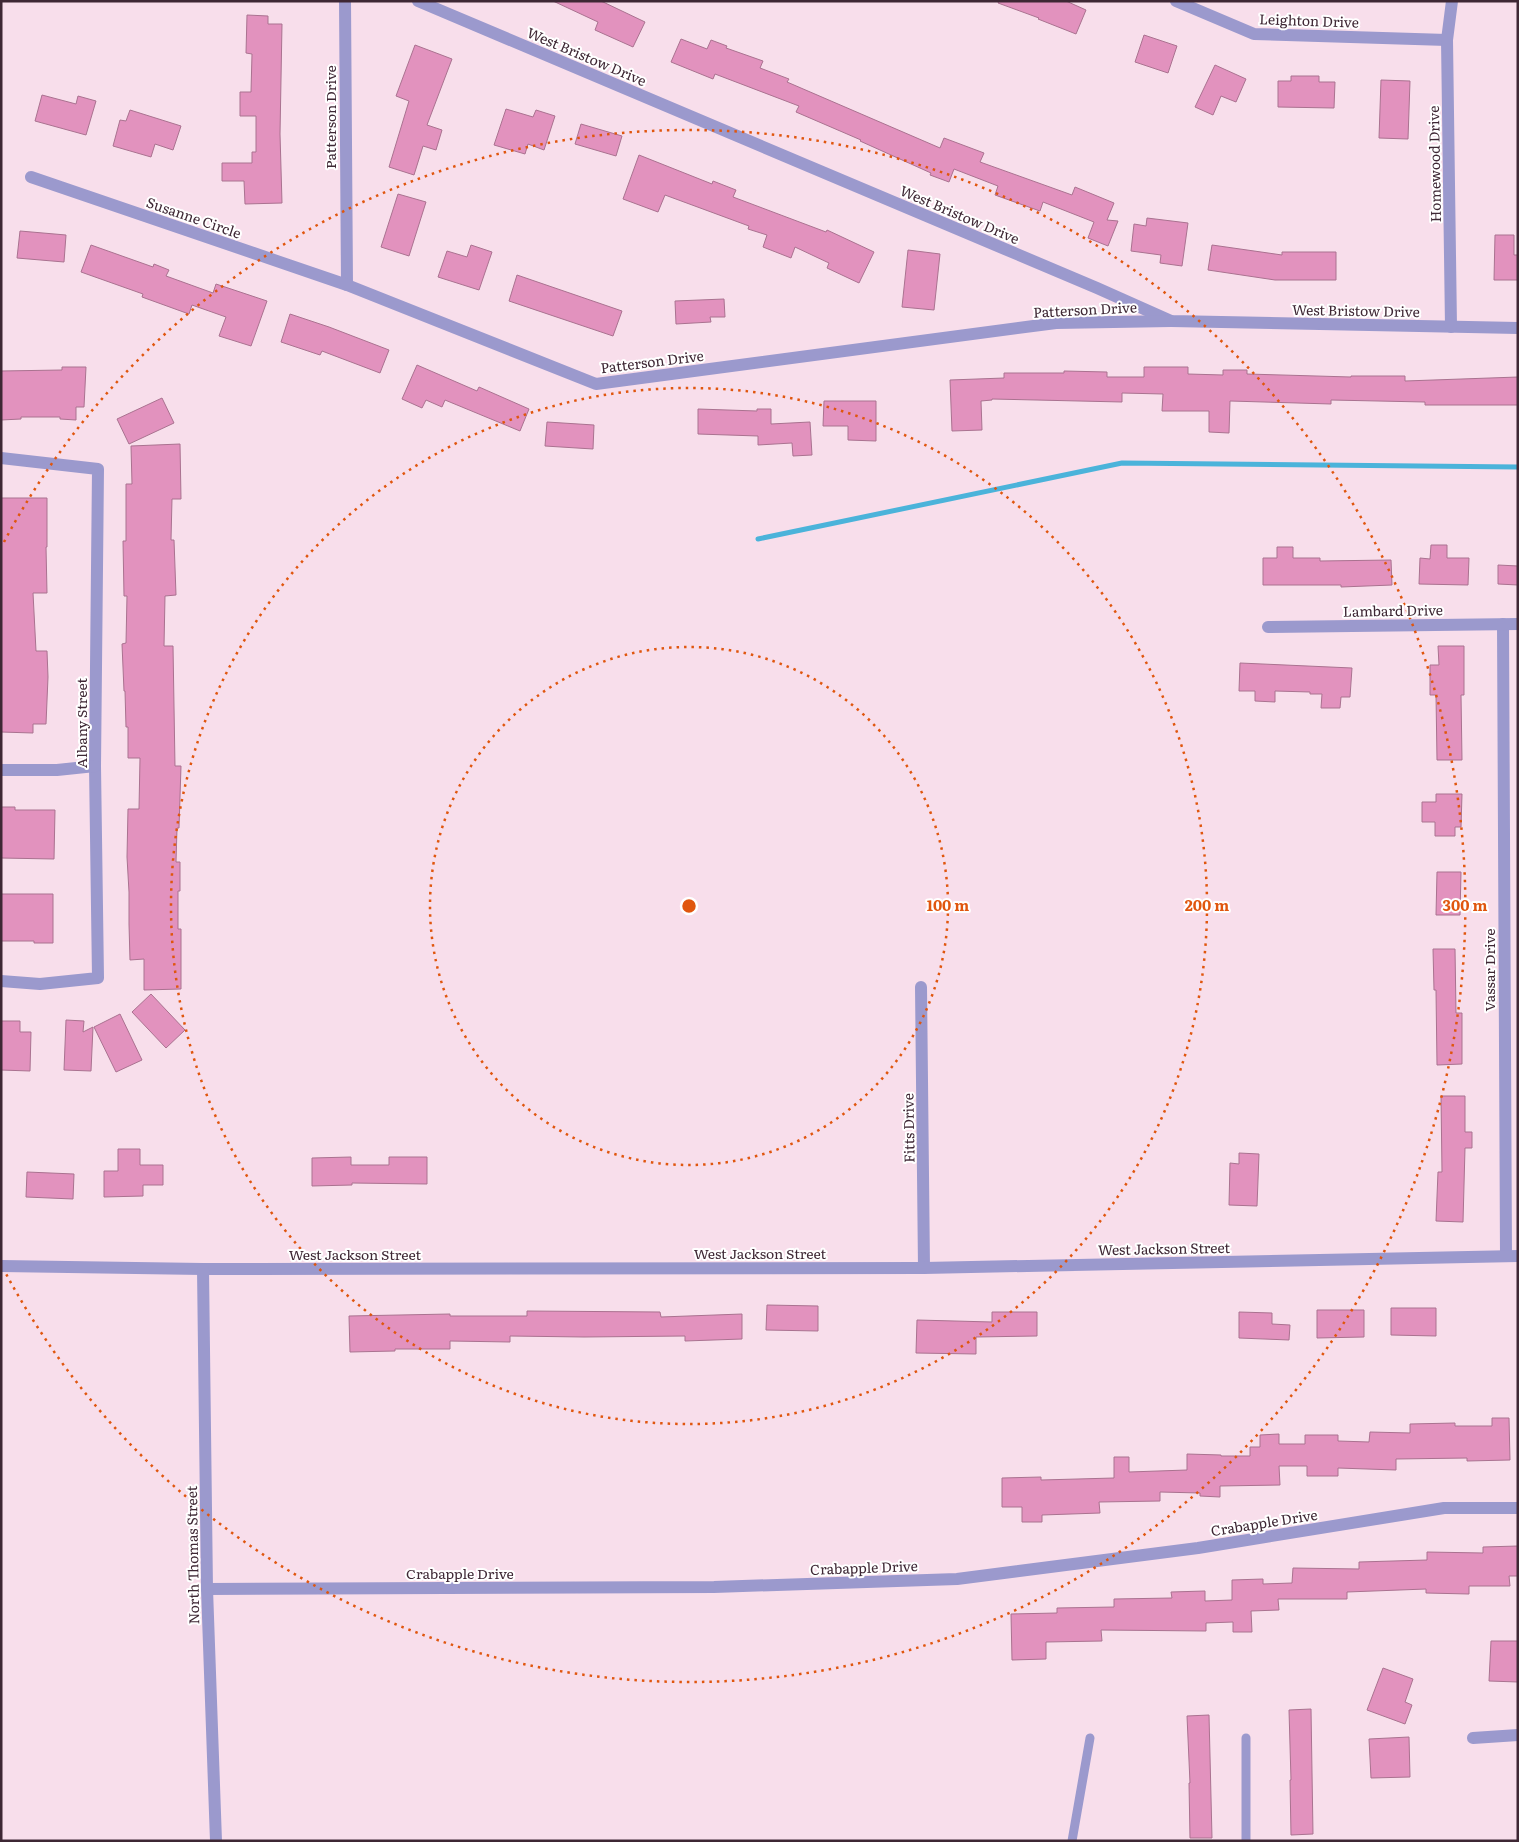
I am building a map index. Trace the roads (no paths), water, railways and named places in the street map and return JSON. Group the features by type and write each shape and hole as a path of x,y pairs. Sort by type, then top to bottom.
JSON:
{"street":[{"name":"Patterson Drive","path":"345,1 347,285 596,384 1056,323 1171,321"},
{"name":"West Bristow Drive","path":"418,1 1171,321 1518,328"},
{"name":"Leighton Drive","path":"1176,1 1254,34 1447,40"},
{"name":"Homewood Drive","path":"1451,327 1447,40 1452,1"},
{"name":"Susanne Circle","path":"31,177 347,285"},
{"name":"Albany Street","path":"1,458 98,468 95,766 98,978 40,984 1,981"},
{"name":"Vassar Drive","path":"1503,624 1512,1256"},
{"name":"Lambard Drive","path":"1268,627 1518,624"},
{"path":"1,770 56,770 95,766"},
{"name":"Fitts Drive","path":"921,987 924,1268"},
{"name":"West Jackson Street","path":"1,1266 203,1269 924,1268 1512,1256"},
{"name":"North Thomas Street","path":"203,1269 207,1589 216,1841"},
{"name":"Crabapple Drive","path":"207,1589 714,1587 957,1579 1198,1548 1444,1508 1518,1508"},
{"path":"1473,1738 1518,1735"}],"lane":[{"path":"1072,1841 1090,1738"},
{"path":"1246,1738 1246,1841"}],"waterway":[{"path":"758,539 1122,463 1518,467"}]}
